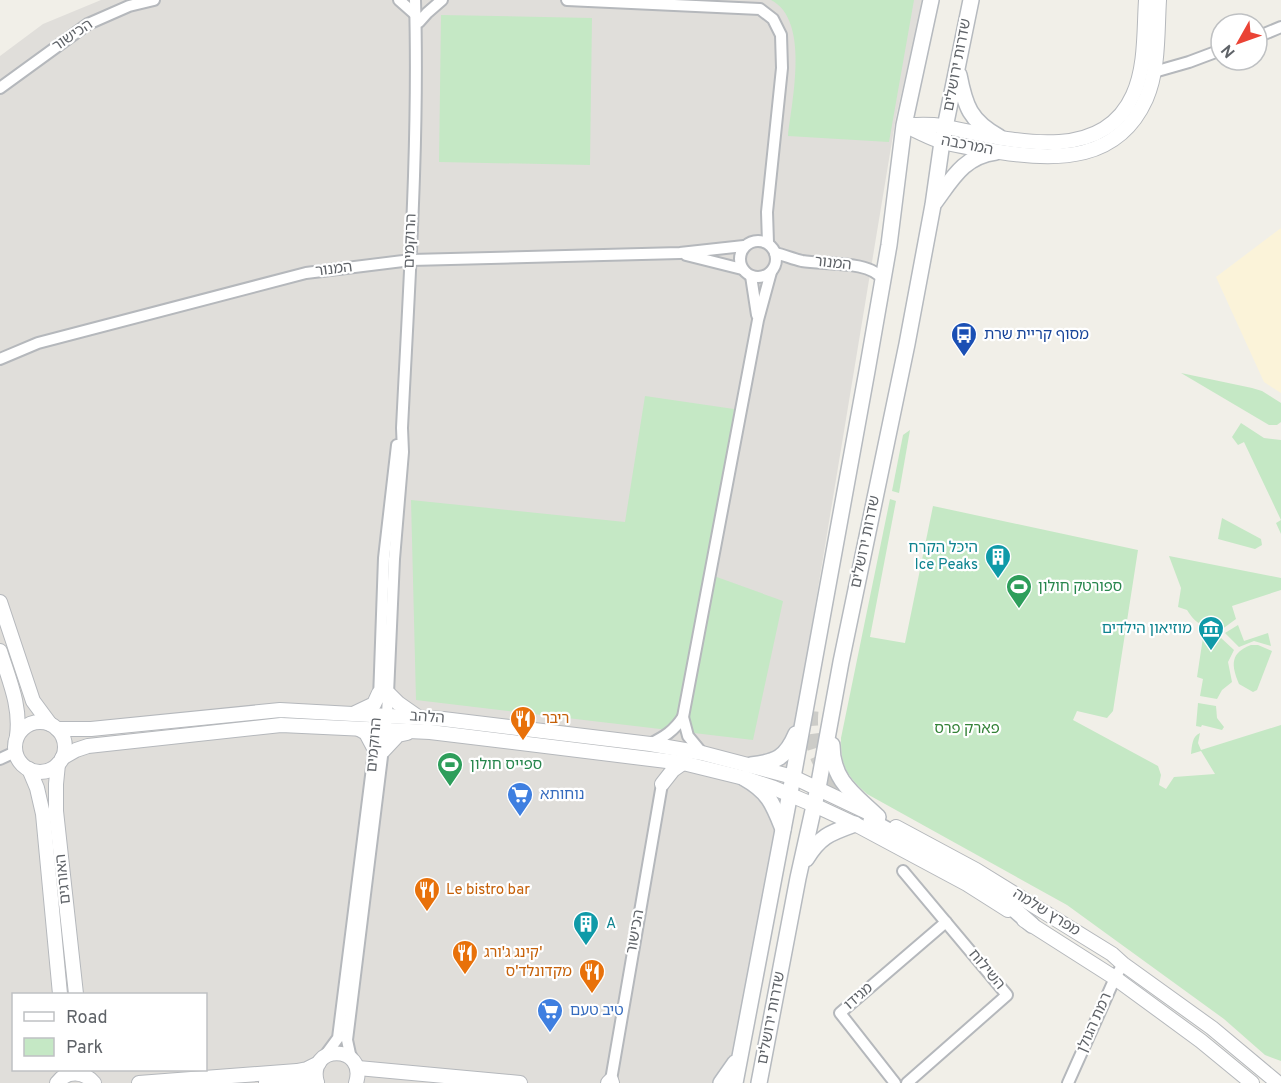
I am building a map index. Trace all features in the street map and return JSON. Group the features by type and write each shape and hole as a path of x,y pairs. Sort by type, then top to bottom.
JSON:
{"main road":[{"name":"שדרות ירושלים","path":"735,1083 789,795 809,704 840,516 889,246 904,125 931,0"},
{"name":"שדרות ירושלים","path":"759,1083 798,878 908,344 944,134 971,0"},
{"path":"933,205 950,181 966,164 997,144 969,111 957,69"},
{"path":"783,830 773,804 748,771 776,760 787,750 809,704"},
{"path":"832,712 834,768 845,787 874,819 985,884 1032,926"},
{"path":"798,878 806,858 816,844 827,834 855,824"},
{"path":"721,1083 741,1053"}],"street":[{"name":"הכישור","path":"0,88 88,24 129,6 154,0"},
{"path":"399,0 417,19 442,0"},
{"name":"הרוקמים","path":"356,1065 350,1054 347,1040 384,693 384,558 396,452 402,428 411,260 417,54 415,0"},
{"name":"הרוקמים","path":"417,19 422,0"},
{"path":"567,0 760,9 773,19 781,35 782,68 779,106 767,212 768,243 775,253 773,270 758,320 683,717 670,733 650,744"},
{"name":"המרכבה","path":"997,144 1067,141 1091,135 1116,118 1126,107 1137,83 1143,46 1146,0"},
{"name":"המרכבה","path":"904,125 997,144 1050,158 1082,154 1107,144 1128,127 1137,115 1150,87 1154,72 1159,0"},
{"path":"1154,72 1209,54"},
{"path":"756,240 767,212"},
{"path":"768,243 756,240 744,246 739,257 742,269 751,276 762,277 773,270"},
{"name":"המנור","path":"0,359 38,343 306,273 411,260 680,253 744,246"},
{"name":"המנור","path":"865,267 879,260 889,246"},
{"name":"המנור","path":"680,253 742,269"},
{"name":"המנור","path":"775,253 802,261 865,267 876,272 882,280"},
{"name":"המנור","path":"773,270 802,261"},
{"path":"751,276 758,320"},
{"path":"0,602 33,701 64,739 64,752 60,761 53,768 41,772 29,770 18,759 15,752 19,721 18,706 0,651"},
{"path":"355,713 374,704 384,693 398,703 416,724 379,750 366,733 357,728"},
{"name":"הלהב","path":"53,726 91,729 280,710 355,713 381,723"},
{"path":"683,717 688,736 702,753"},
{"path":"17,737 25,727 37,722 53,726"},
{"name":"הלהב","path":"60,761 76,750 88,746 281,725 357,728 381,723 416,724 650,744 702,753 748,771 789,795"},
{"name":"הלהב","path":"416,724 683,764 793,777"},
{"name":"הרוקמים","path":"321,1060 338,1038 379,750"},
{"path":"0,759 15,752"},
{"path":"648,759 660,774 662,784"},
{"name":"האורגים","path":"60,761 56,784 57,811 76,993"},
{"path":"662,784 673,770 683,764"},
{"name":"האורגים","path":"29,770 37,788 43,814 60,993"},
{"name":"מפרץ שלמה","path":"793,777 976,870 1112,954 1212,1028 1279,1082"},
{"name":"הכישור","path":"610,1082 662,784"},
{"name":"מפרץ שלמה","path":"789,795 855,824 967,884 1115,978 1201,1041 1252,1083"},
{"name":"השילוח","path":"903,871 1007,995 908,1083"},
{"name":"מגידו","path":"896,1083 840,1012 946,922"},
{"name":"רמת הגולן","path":"1068,1083 1123,964"},
{"path":"139,1083 297,1071 307,1069 336,1053 343,1053 356,1065 520,1083"},
{"path":"266,1083 297,1079 317,1083 315,1076 321,1060"},
{"path":"356,1065 356,1083"},
{"path":"64,1076 76,1073 88,1076"}],"shaded area":[{"path":"101,0 923,0 896,117 778,830 729,1083 0,1083 0,56 43,24"}],"green space":[{"path":"771,0 914,0 889,142 788,136 795,82 795,42 791,25 783,10"},
{"path":"441,15 592,18 590,165 439,162"},
{"path":"1181,373 1262,391 1281,403 1281,422 1277,425 1269,425"},
{"path":"645,396 734,409 714,576 783,601 753,740 416,700 411,500 625,522"},
{"path":"1241,423 1264,438 1281,440 1281,520 1244,442 1238,445 1232,437"},
{"path":"910,430 899,493 892,491 903,435"},
{"name":"פארק פרס","path":"890,499 896,501 870,637 905,643 933,506 1138,550 1113,711 1107,718 1077,711 1073,720 1158,766 1161,775 1159,785 1166,789 1174,777 1215,774 1201,751 1191,754 1197,734 1200,733 1198,743 1201,750 1281,725 1281,1061 1265,1055 1224,1019 1067,905 867,794 850,776 842,756 841,738"},
{"path":"1222,518 1261,539 1262,545 1255,549 1218,539"},
{"path":"1281,520 1281,534 1276,523"},
{"path":"1169,556 1281,578 1281,590 1232,606 1236,619 1221,630 1205,626 1194,619 1187,610 1178,607 1181,588"},
{"path":"1238,625 1244,641 1268,633 1271,646 1254,641 1239,647 1225,633"},
{"path":"1204,631 1220,637 1234,650 1228,662 1232,682 1222,690 1217,699 1200,696 1203,679 1197,677"},
{"path":"1251,645 1258,645 1272,651 1257,690 1253,692 1239,684 1234,665 1239,652"},
{"path":"1198,703 1216,706 1217,718 1224,727 1222,730 1202,725 1201,727 1196,726"}],"sand":[{"path":"1281,228 1281,393 1264,382 1216,277"}],"tunnel":[{"path":"811,711 812,738 820,763 834,786 853,806"}],"place":[{"name":"מסוף קריית שרת","path":"964,358"},
{"name":"היכל הקרח Ice Peaks","path":"998,580"},
{"name":"ספורטק חולון","path":"1019,610"},
{"name":"מוזיאון הילדים","path":"1211,652"},
{"name":"ריבר","path":"523,742"},
{"name":"ספייס חולון","path":"450,788"},
{"name":"נוחותא","path":"520,818"},
{"name":"Le bistro bar","path":"427,913"},
{"name":"A","path":"586,947"},
{"name":"קינג ג'ורג'","path":"465,976"},
{"name":"מקדונלד'ס","path":"592,995"},
{"name":"טיב טעם","path":"550,1034"}]}
